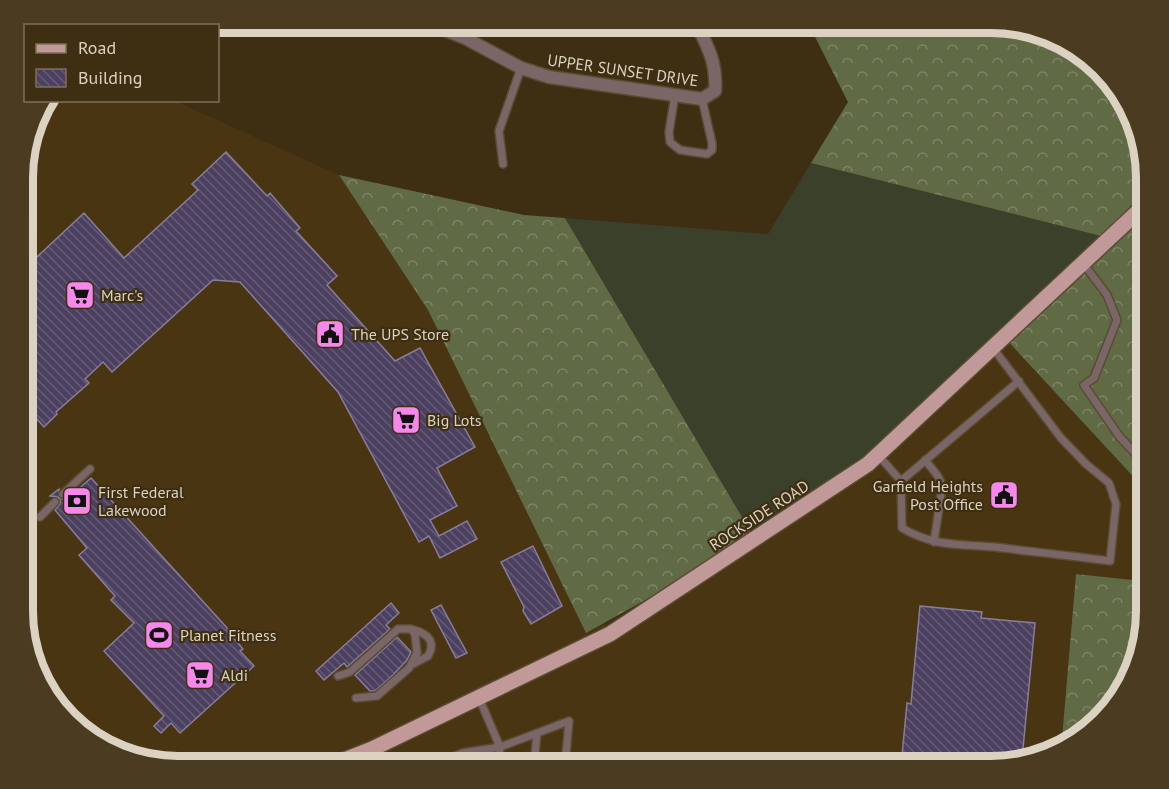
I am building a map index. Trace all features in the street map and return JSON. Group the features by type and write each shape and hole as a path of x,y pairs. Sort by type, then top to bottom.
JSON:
{"main road":[{"name":"ROCKSIDE ROAD","path":"356,756 610,634 868,464 1136,213"}],"street":[{"name":"UPPER SUNSET DRIVE","path":"453,33 521,68 549,77 702,99 715,91 716,74 710,52 701,33"}],"lane":[{"path":"502,164 499,131 521,68"},
{"path":"675,95 669,132 670,142 681,150 707,154 712,150 712,143 702,99"},
{"path":"1083,263 1107,295 1117,320 1094,378 1084,385 1119,436 1136,454"},
{"path":"878,455 901,481 902,528 918,538 934,542 1110,561 1116,504 1108,483 1061,438 993,348"},
{"path":"901,481 1019,381"},
{"path":"925,460 942,483 934,542"},
{"path":"63,494 90,470"},
{"path":"40,517 55,502"},
{"path":"338,676 350,672 398,629 411,629 429,637 432,645 429,656 411,665 377,696 356,698"},
{"path":"411,629 415,634 417,653 411,665"},
{"path":"479,698 500,747 500,756"},
{"path":"455,756 500,747 569,721 566,756"},
{"path":"535,756 537,733"}],"shaded area":[{"path":"54,102 177,102 339,175 428,310 586,633 604,622 611,633 1004,337 1136,480 1136,544 1133,580 1076,574 1062,738 1029,751 1010,755 178,756 159,755 122,745 97,732 82,720 57,692 41,658 34,630 33,178 38,140 52,105"}],"green space":[{"path":"813,33 1001,33 1020,36 1038,41 1072,57 1094,75 1106,90 1117,105 1125,122 1136,168 1136,480 1004,337 1109,238 811,163 848,102"},
{"path":"811,163 1110,238 868,464 755,539 565,218 768,234"},
{"path":"339,175 524,215 565,218 755,539 586,633 428,310"},
{"path":"1136,544 1136,621 1128,658 1112,692 1094,714 1062,738 1076,574 1133,580"}],"building":[{"path":"226,152 267,196 270,193 300,228 296,231 337,276 327,285 395,361 420,348 475,447 437,468 457,506 430,520 439,536 467,521 477,539 440,558 429,536 419,542 338,392 240,282 213,280 112,372 103,362 85,379 89,383 56,412 57,414 44,427 33,415 33,261 84,213 124,258 198,190 192,184"},
{"path":"91,478 228,629 243,649 240,651 254,666 180,733 171,723 161,733 154,726 164,716 104,651 134,623 111,600 115,596 79,555 87,548 55,510 60,500 50,496 59,489 59,497 67,499"},
{"path":"533,546 562,606 531,624 501,562"},
{"path":"391,603 399,613 386,625 390,629 347,667 344,663 324,680 316,671"},
{"path":"441,605 467,653 456,658 431,610"},
{"path":"920,606 982,612 981,618 1035,623 1023,752 1001,756 902,756 907,703 911,704"},
{"path":"397,637 411,652 407,660 375,691 370,691 355,675"}],"place":[{"name":"Marc's","path":"80,295"},
{"name":"The UPS Store","path":"330,334"},
{"name":"Big Lots","path":"406,420"},
{"name":"Garfield Heights Post Office","path":"1004,495"},
{"name":"First Federal Lakewood","path":"77,501"},
{"name":"Planet Fitness","path":"159,635"},
{"name":"Aldi","path":"200,675"}]}
